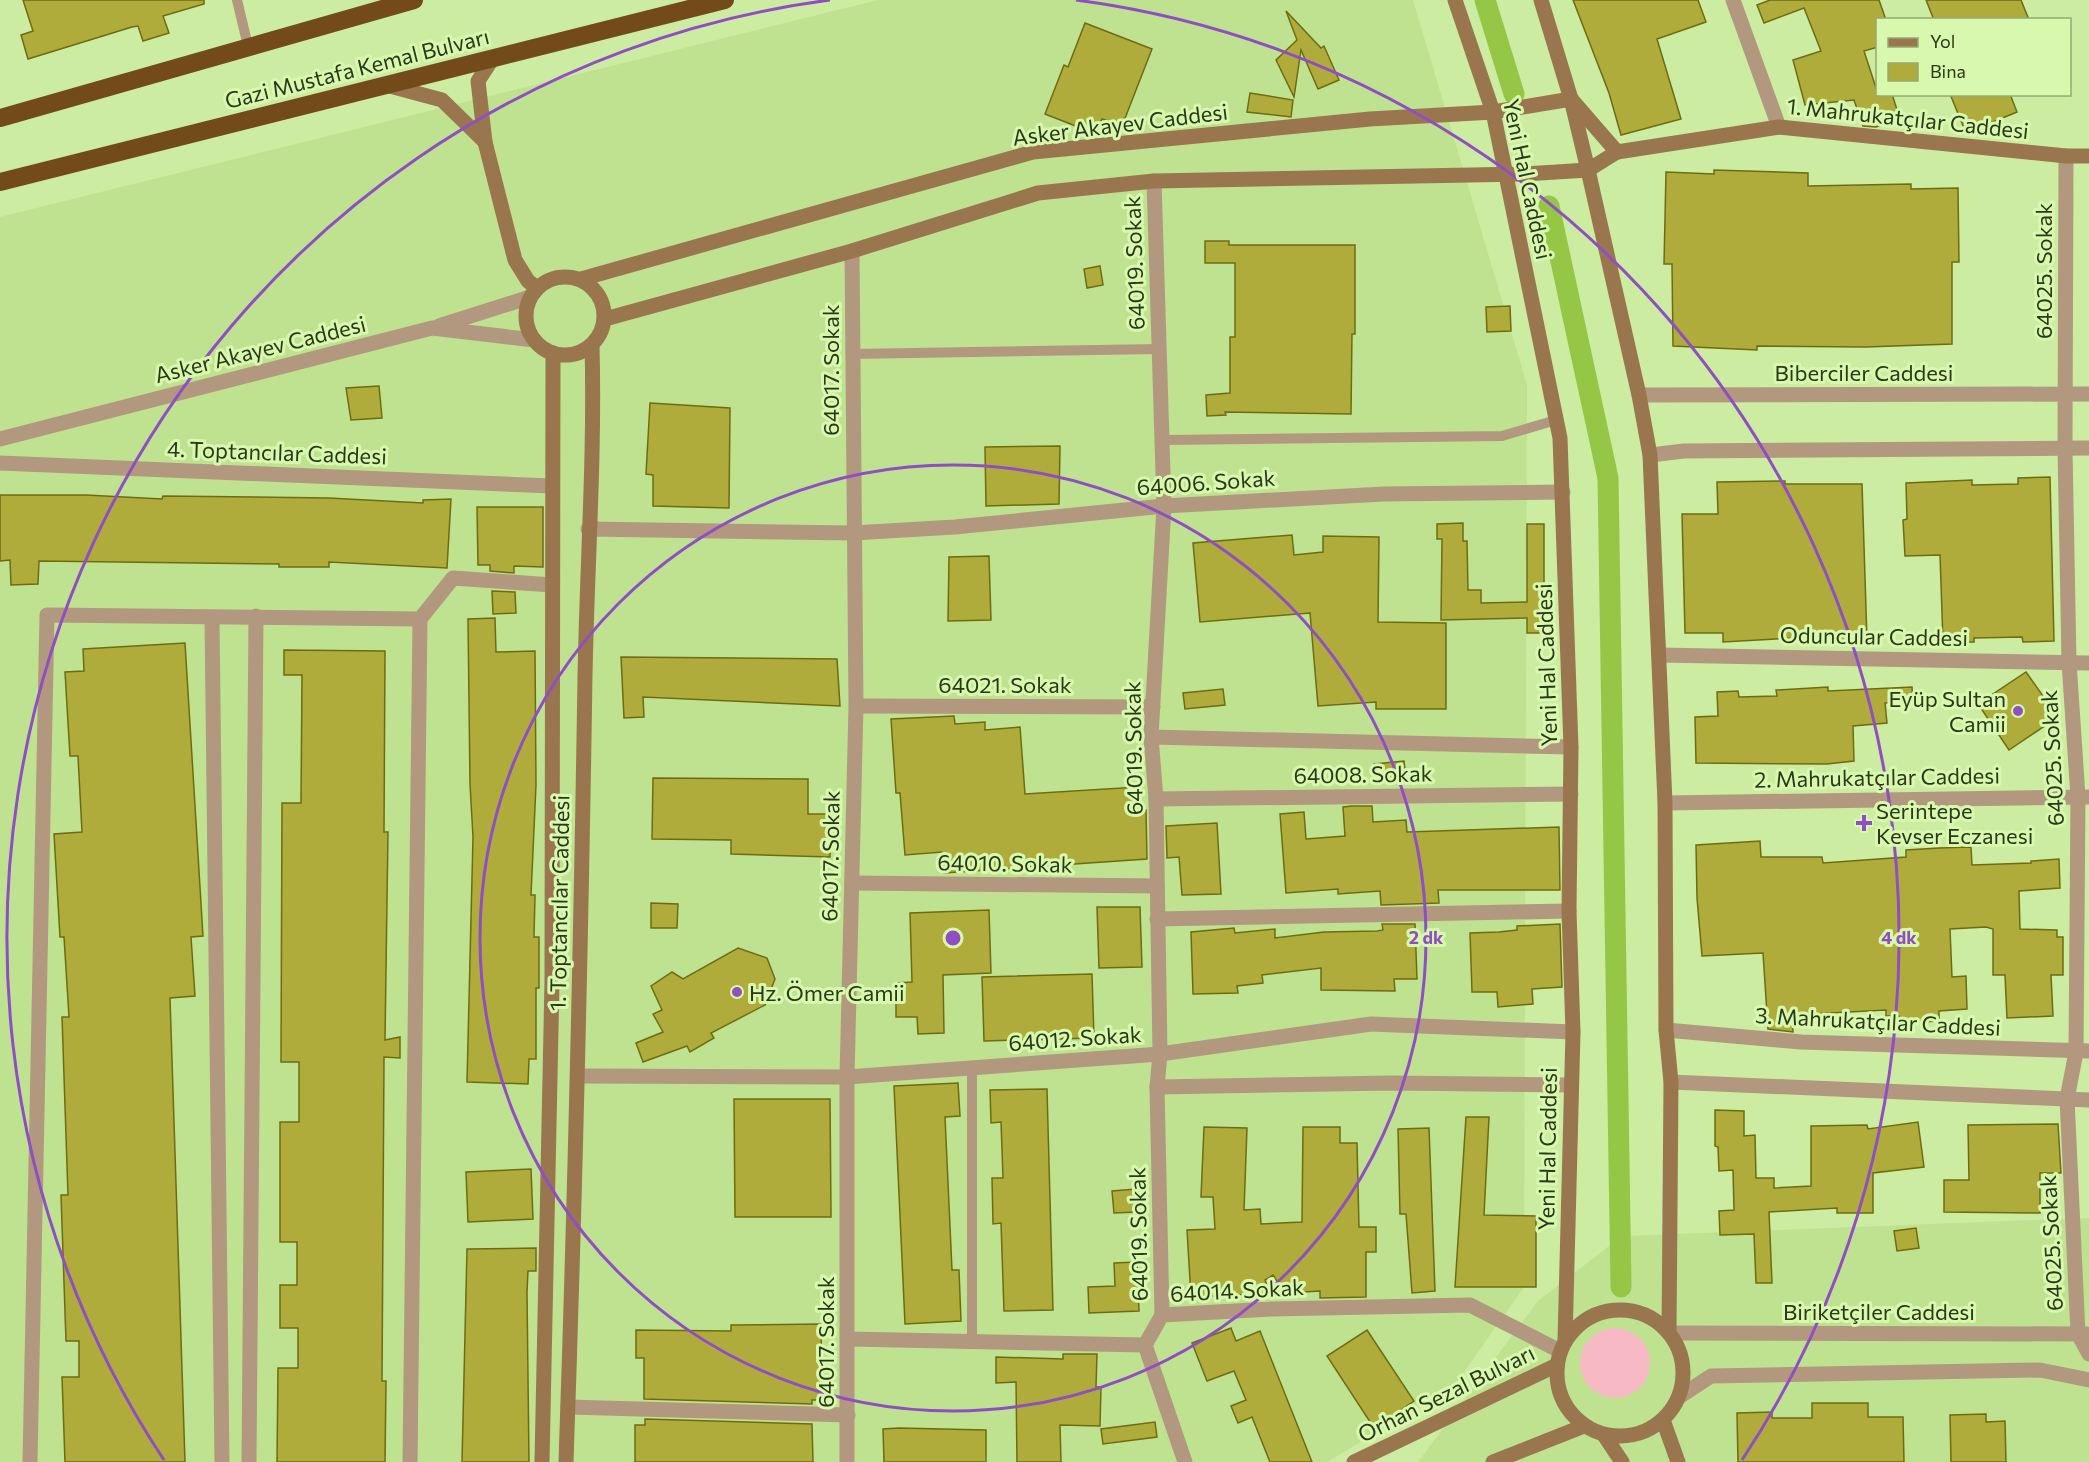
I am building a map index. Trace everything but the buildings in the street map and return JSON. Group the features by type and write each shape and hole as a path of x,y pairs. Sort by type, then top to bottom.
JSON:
{"highway":[{"name":"Gazi Mustafa Kemal Bulvarı","path":"0,118 414,0"},
{"name":"Gazi Mustafa Kemal Bulvarı","path":"0,182 725,0"}],"street":[{"name":"Yeni Hal Caddesi","path":"1455,0 1492,112 1556,420 1563,492 1571,747 1569,911 1573,1032 1560,1352"},
{"path":"1541,0 1571,99 1640,396 1650,455 1665,803 1666,1030 1671,1082 1669,1333"},
{"path":"1734,0 1779,127"},
{"path":"493,58 478,81 485,142 515,260 534,292 526,319 534,340"},
{"path":"386,85 442,100 485,142"},
{"path":"1571,99 1617,152"},
{"name":"Asker Akayev Caddesi","path":"534,292 557,277 581,279 1033,152 1370,119 1492,112 1571,99"},
{"name":"1. Mahrukatçılar Caddesi","path":"1588,170 1617,152 1779,127 2066,156 2089,156"},
{"path":"2066,156 2089,146"},
{"name":"64025. Sokak","path":"2066,156 2065,448 2069,662 2084,797 2083,1052 2067,1099 2084,1334 2089,1354"},
{"path":"605,319 852,251 1038,193 1154,181 1588,170"},
{"name":"64019. Sokak","path":"1154,181 1164,506 1151,737 1156,799 1160,1054 1157,1087 1162,1315"},
{"name":"64017. Sokak","path":"847,1462 849,1339 847,1077 856,706 852,251"},
{"path":"553,353 574,354 592,345 598,338 605,319 601,300 596,291 581,279"},
{"path":"432,328 534,292"},
{"name":"Asker Akayev Caddesi","path":"0,439 432,328 534,340 553,353"},
{"name":"1. Toptancılar Caddesi","path":"566,1462 579,1076 588,530 593,398 592,345"},
{"name":"1. Toptancılar Caddesi","path":"542,1462 552,981 553,353"},
{"name":"Biberciler Caddesi","path":"1640,396 2089,394"},
{"path":"1650,455 1684,451 2089,448"},
{"name":"4. Toptancılar Caddesi","path":"0,463 552,486"},
{"name":"64006. Sokak","path":"588,530 853,533 955,527 1164,506 1384,494 1563,492"},
{"path":"410,1462 420,619 453,578 552,585"},
{"path":"30,1462 47,615 212,619 256,616 420,619"},
{"path":"249,1462 256,616"},
{"path":"212,619 222,1462"},
{"name":"Oduncular Caddesi","path":"1659,655 2089,663"},
{"name":"64021. Sokak","path":"856,706 1153,707"},
{"path":"1151,737 1571,747"},
{"name":"64008. Sokak","path":"1156,799 1571,794"},
{"name":"2. Mahrukatçılar Caddesi","path":"1665,803 2084,797"},
{"name":"64010. Sokak","path":"852,884 1157,886"},
{"path":"1157,919 1569,911"},
{"name":"64012. Sokak","path":"579,1076 847,1077 1160,1054 1371,1024 1573,1032"},
{"name":"3. Mahrukatçılar Caddesi","path":"1666,1030 1801,1042 2083,1052"},
{"path":"1671,1082 2089,1100"},
{"path":"1157,1087 1391,1083 1571,1085"},
{"name":"64014. Sokak","path":"1145,1345 1162,1315 1272,1309 1470,1305 1560,1352"},
{"name":"Orhan Sezal Bulvarı","path":"1615,1310 1635,1311 1653,1320 1669,1333 1678,1347 1683,1380 1679,1397 1663,1420 1645,1432 1625,1437 1604,1435 1584,1426 1568,1410 1560,1396 1556,1381 1560,1352 1578,1325 1595,1315 1615,1310"},
{"name":"Biriketçiler Caddesi","path":"1669,1333 2084,1334"},
{"path":"849,1339 1145,1345 1185,1462"},
{"name":"Orhan Sezal Bulvarı","path":"1354,1462 1560,1352"},
{"path":"1679,1397 1711,1376 2040,1370 2089,1380"},
{"path":"568,1407 848,1415"},
{"path":"1663,1420 1678,1462"},
{"path":"1493,1462 1525,1455 1584,1426"},
{"path":"1604,1435 1622,1462"}],"lane":[{"path":"237,0 248,46"},
{"path":"852,354 1159,349"},
{"path":"1162,440 1502,436 1556,420"},
{"path":"972,1068 972,1342"}],"shaded area":[{"path":"878,0 1413,0 1527,385 1524,1287 1454,1386 1327,1462 0,1462 0,217"},
{"path":"2089,1218 2089,1462 1418,1462 1538,1301 1622,1236"},
{"path":"1615,1328 1628,1331 1640,1338 1647,1350 1650,1363 1647,1376 1640,1388 1628,1395 1615,1398 1602,1395 1590,1388 1583,1376 1580,1363 1583,1350 1590,1338 1602,1331"}],"waterway":[{"path":"1485,0 1514,94"},
{"path":"1549,206 1608,478 1621,1287"}],"place":[{"name":"Eyüp Sultan Camii","path":"2018,711"},
{"name":"Serintepe Kevser Eczanesi","path":"1864,823"},
{"name":"Hz. Ömer Camii","path":"737,992"}]}
